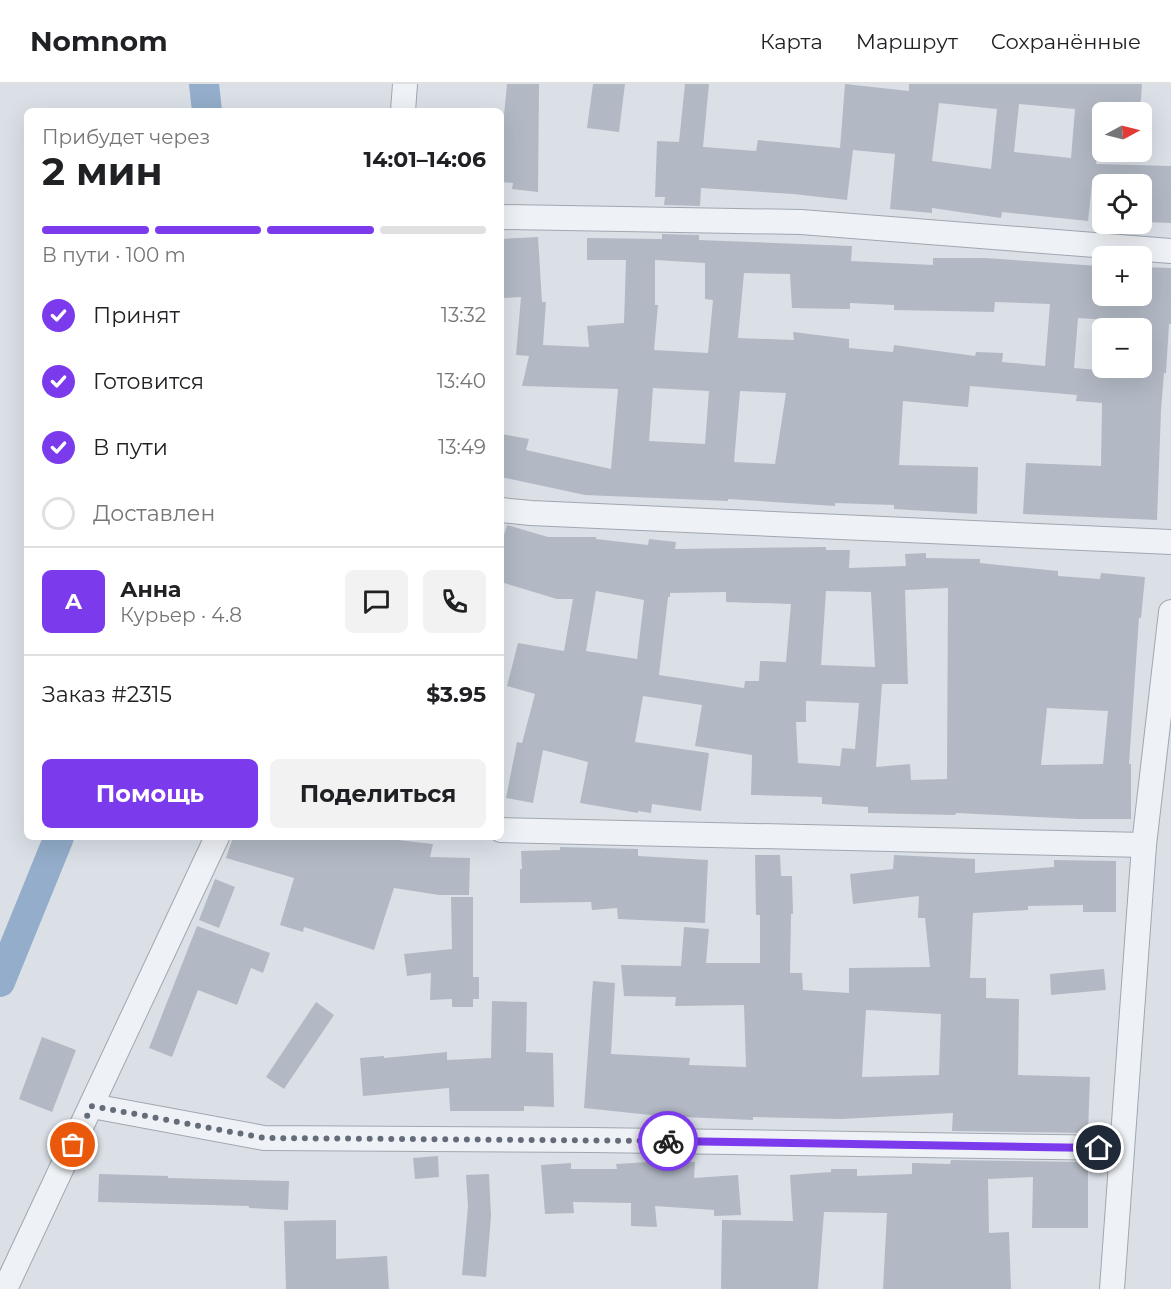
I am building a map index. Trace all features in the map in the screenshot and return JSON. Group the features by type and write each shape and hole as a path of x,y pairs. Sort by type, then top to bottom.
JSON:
{"street":[{"path":"403,108 405,84"},
{"path":"504,217 801,222 1171,250"},
{"path":"504,510 543,514 1171,542"},
{"path":"1112,1289 1144,845 1171,612"},
{"path":"504,830 1144,845"},
{"path":"5,1289 216,840"},
{"path":"92,1106 264,1138 592,1140 1121,1148"}],"building":[{"path":"507,84 539,84 538,192 512,189 513,183 504,182 504,115"},
{"path":"593,84 625,84 619,132 587,128"},
{"path":"685,84 709,84 703,147 756,151 758,140 840,148 845,84 909,91 909,84 1142,84 1141,102 1092,102 1092,162 1171,166 1171,223 1152,222 1152,174 1092,174 1088,221 1002,212 1001,218 932,208 932,213 890,209 895,154 853,150 847,200 701,188 700,206 664,205 665,197 655,197 657,141 679,142","holes":["939,103 997,109 991,169 932,161","1019,104 1075,109 1071,158 1014,152"]},
{"path":"662,234 699,235 699,240 852,246 851,261 933,265 933,258 985,258 1092,266 1092,306 1152,306 1152,267 1171,268 1171,324 1169,324 1161,410 1157,520 1023,514 1026,463 1101,466 1102,403 1076,401 1077,395 970,386 968,407 903,401 899,465 978,467 977,514 894,509 894,505 835,503 835,506 728,499 728,501 585,495 504,478 504,435 529,439 526,450 611,469 618,389 522,386 529,356 516,355 521,297 504,298 504,239 538,237 542,302 546,302 543,345 589,347 587,326 624,323 626,260 587,260 587,238 662,239","holes":["655,260 705,263 705,299 713,300 708,353 654,350 658,305 655,305","744,273 790,274 792,308 850,309 850,303 894,305 894,310 994,312 995,302 1050,304 1045,366 1002,362 1003,353 976,352 975,356 894,345 893,352 849,348 849,339 793,332 794,340 738,338","653,388 709,391 705,444 649,441","740,391 786,393 775,464 734,462"]},
{"path":"507,525 548,537 596,537 596,539 648,545 649,539 676,542 675,549 826,547 826,550 850,550 849,568 906,566 905,554 926,553 926,558 980,559 980,563 1058,571 1058,576 1100,579 1101,573 1145,577 1141,618 1139,618 1129,764 1131,764 1131,819 956,813 955,815 868,813 868,807 822,804 822,797 751,795 752,755 695,746 702,705 643,696 635,742 709,753 701,811 652,804 651,813 638,811 638,813 580,803 588,762 543,750 533,803 506,798 517,742 522,743 535,694 507,686 518,643 564,651 573,599 557,599 504,583 504,534","holes":["948,588 947,779 911,780 910,764 876,767 882,684 908,684 905,590","596,591 644,600 637,659 586,651","826,591 871,592 875,667 821,665","726,592 726,602 791,604 786,662 760,661 759,681 745,681 744,688 659,675 670,593","806,701 859,703 855,749 842,748 840,766 798,763 796,722 806,722","1047,708 1108,711 1103,764 1041,765"]},
{"path":"232,840 398,840 433,844 430,857 470,858 469,895 439,895 394,888 374,950 304,927 303,932 280,925 294,878 226,858"},
{"path":"560,847 638,849 638,856 708,860 705,923 618,919 617,908 592,910 591,902 520,903 521,851 560,850"},
{"path":"755,855 780,855 781,876 792,876 790,973 802,973 803,990 849,993 849,968 930,967 925,918 918,918 919,896 853,904 850,874 893,869 894,855 975,859 975,873 1054,867 1054,860 1116,861 1116,912 1083,912 1083,905 1028,906 1028,910 973,913 970,978 986,978 986,998 1019,999 1018,1075 1090,1077 1088,1133 952,1131 953,1113 841,1119 753,1117 753,1120 660,1116 584,1108 593,981 615,983 611,1054 690,1058 689,1065 746,1067 744,1005 675,1006 676,997 624,996 621,965 681,966 684,927 709,929 706,963 760,963 760,915 756,915","holes":["866,1010 941,1014 939,1075 862,1077"]},
{"path":"215,879 235,887 219,928 199,920"},
{"path":"451,897 473,897 473,977 479,977 479,999 473,999 473,1007 452,1007 452,999 430,1000 431,973 407,976 404,954 452,949"},
{"path":"197,926 270,953 263,973 251,968 237,1005 198,990 172,1057 149,1048"},
{"path":"1104,969 1106,990 1051,995 1050,974"},
{"path":"492,1001 527,1002 526,1052 553,1053 554,1107 524,1106 524,1111 450,1111 449,1088 363,1096 360,1058 447,1052 447,1060 491,1058"},
{"path":"316,1002 334,1015 284,1089 266,1077"},
{"path":"42,1037 76,1050 52,1112 19,1099"},
{"path":"438,1156 439,1177 415,1179 413,1158"},
{"path":"951,1160 1088,1162 1088,1228 1032,1228 1033,1177 988,1179 989,1233 1009,1232 1011,1289 883,1289 887,1213 824,1212 818,1289 721,1289 722,1220 793,1221 790,1175 831,1172 831,1169 857,1169 857,1176 912,1174 912,1163 950,1164"},
{"path":"695,1162 694,1178 738,1175 741,1215 714,1216 714,1210 655,1206 657,1227 631,1226 631,1203 573,1202 574,1213 545,1214 541,1165 571,1163 571,1169 617,1169 616,1164"},
{"path":"99,1174 289,1181 288,1210 249,1208 249,1206 98,1202"},
{"path":"489,1174 491,1216 486,1277 462,1275 468,1206 466,1175"},
{"path":"336,1220 336,1259 387,1256 389,1289 286,1289 284,1221"}],"waterway":[{"path":"204,84 207,108"},
{"path":"0,982 58,840"}],"way so far":[{"path":"73,1145 92,1106 264,1138 668,1141"}],"route":[{"path":"668,1141 1099,1148"}]}
